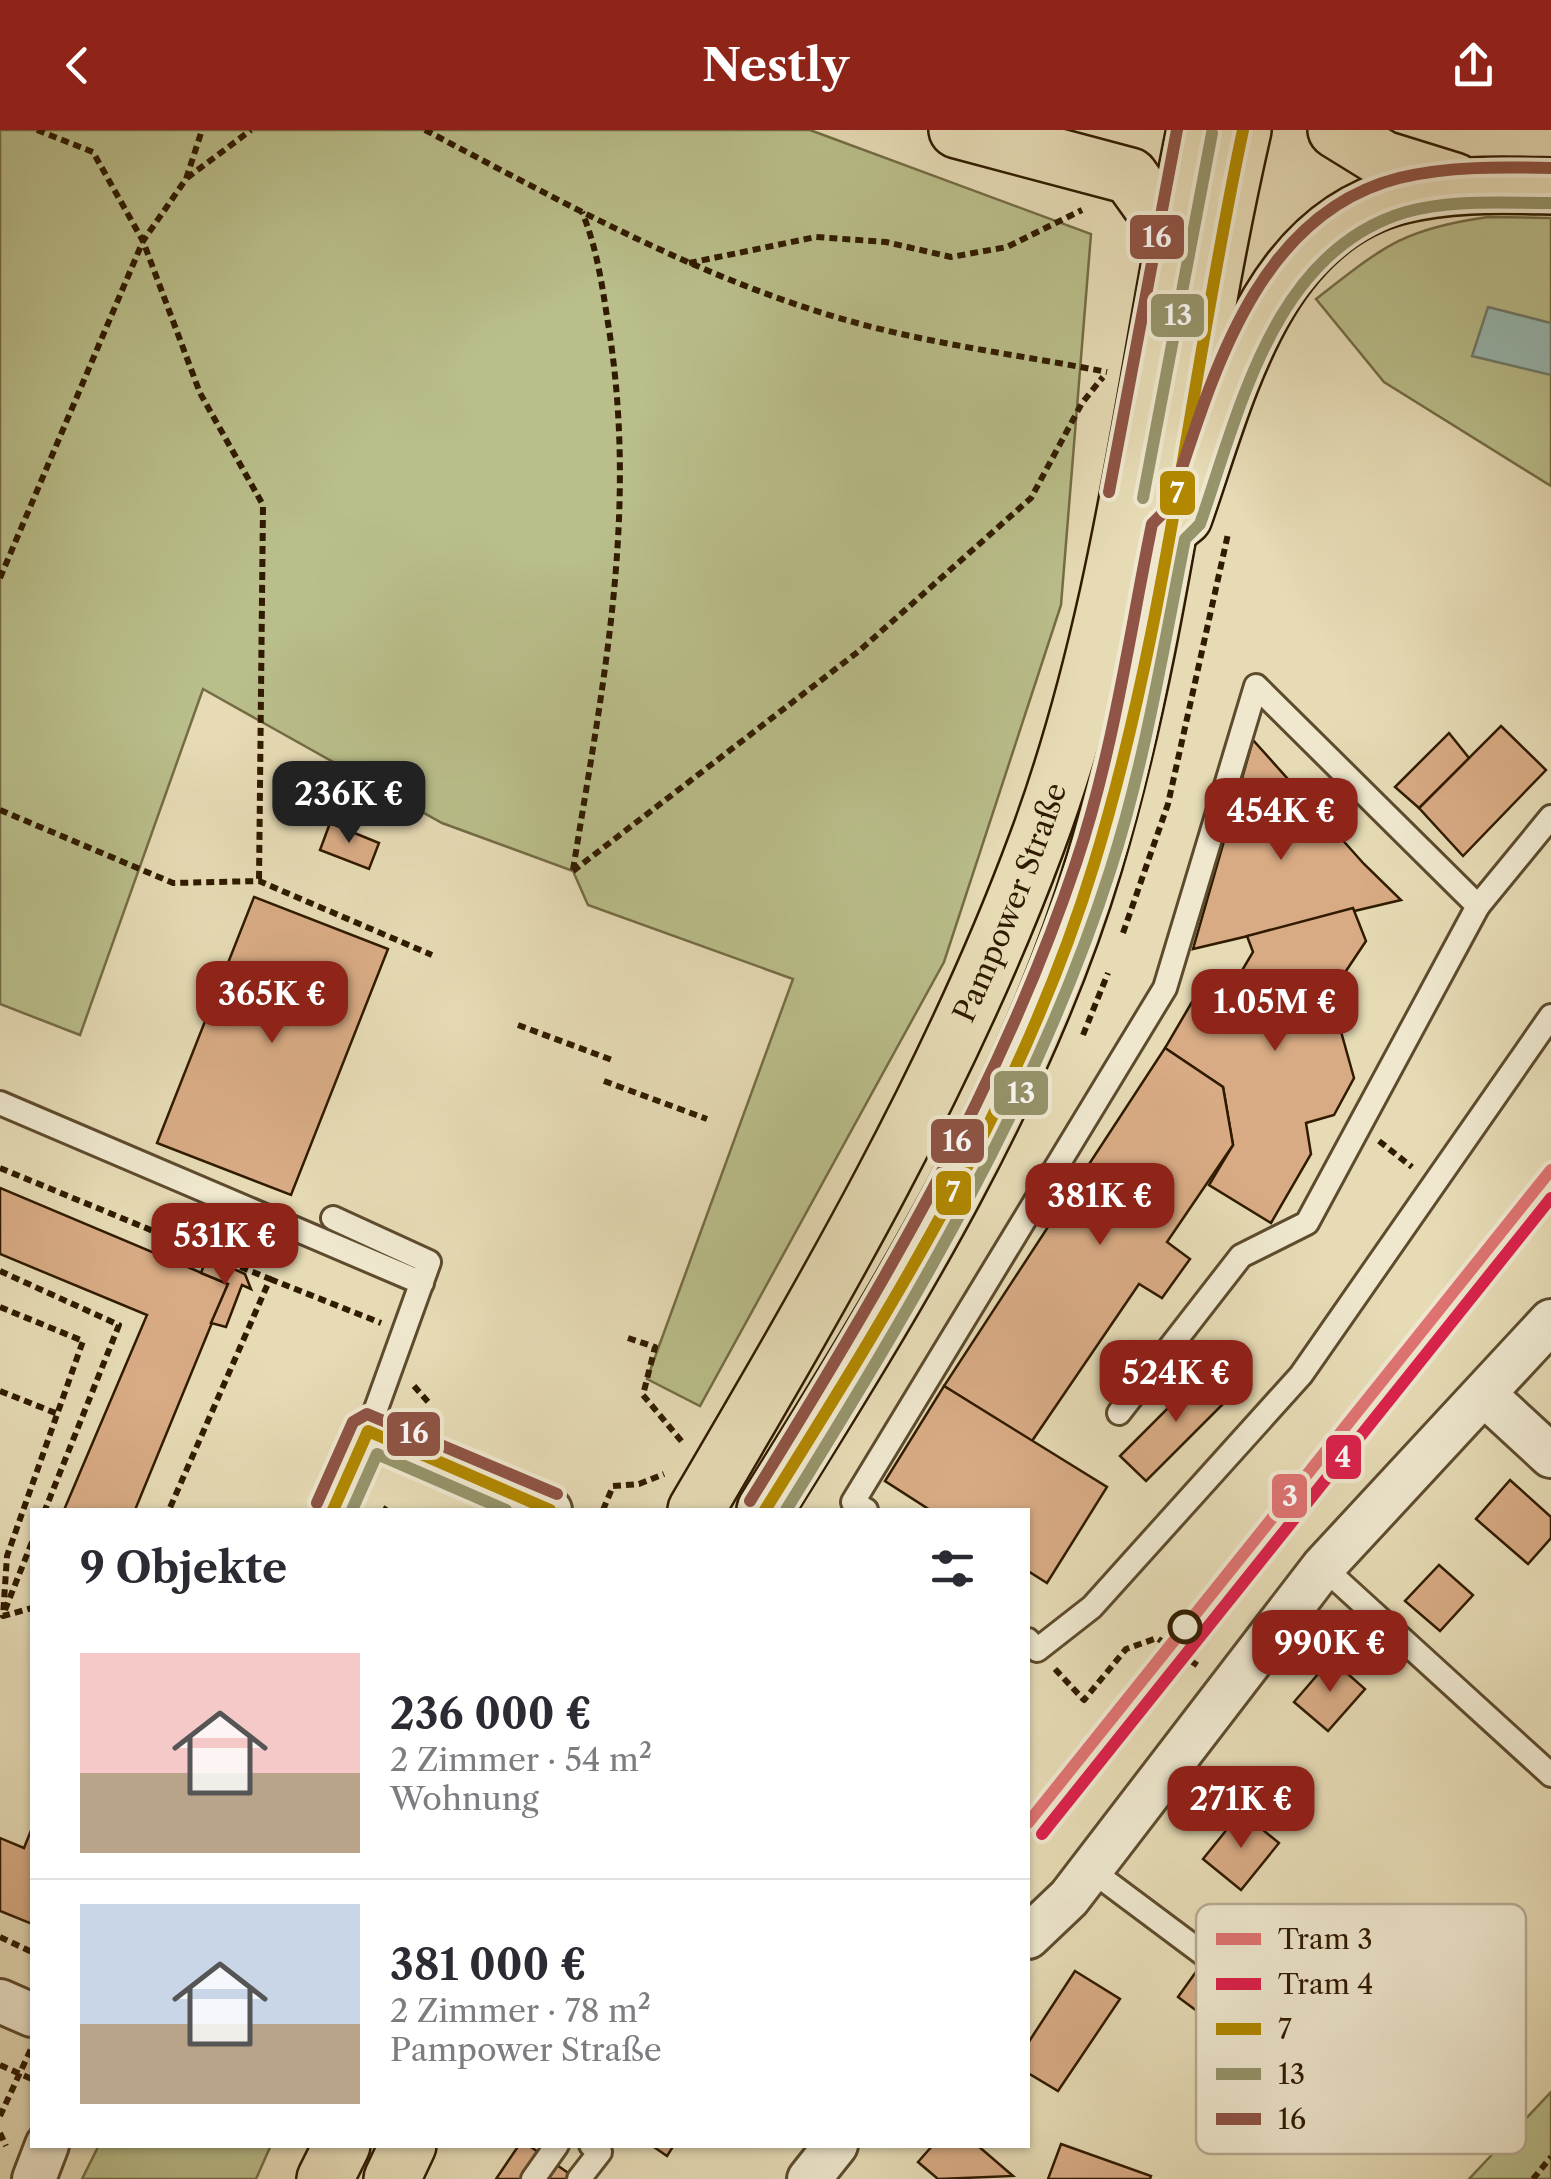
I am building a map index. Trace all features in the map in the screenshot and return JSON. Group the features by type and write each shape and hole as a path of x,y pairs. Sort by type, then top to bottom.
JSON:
{"main road":[{"path":"957,130 1130,176 1173,236"},
{"name":"Pampower Straße","path":"682,1491 894,1162 973,1002 1037,842 1107,592 1194,130"},
{"name":"Pampower Straße","path":"767,1508 956,1190 1036,1024 1093,866 1126,742 1243,130"},
{"path":"1336,130 1383,159 1466,184"},
{"path":"1169,529 1184,517 1244,349 1273,297 1309,250 1350,216 1397,196 1466,184 1551,186"},
{"path":"325,2179 340,2148"},
{"path":"392,2179 407,2148"}],"street":[{"path":"1030,1935 1092,1870 1323,1567 1486,1396 1551,1321"},
{"path":"1486,1396 1551,1456"},
{"path":"334,1508 368,1431 545,1508"},
{"path":"0,2002 30,2015"},
{"path":"34,2179 46,2148"},
{"path":"809,2179 834,2148"}],"lane":[{"path":"863,1508 853,1502 1165,988 1256,686 1478,906"},
{"path":"1119,1413 1241,1256 1306,1223 1478,906 1551,817"},
{"path":"1032,1645 1092,1608 1301,1375 1551,1016"},
{"path":"0,1104 422,1282"},
{"path":"334,1218 429,1262 368,1431"},
{"path":"1323,1567 1551,1775"},
{"path":"1092,1870 1196,1948"},
{"path":"533,2179 555,2148"},
{"path":"579,2179 600,2152 595,2148"}],"path":[{"path":"36,130 93,152 143,241 200,393 263,505 259,881"},
{"path":"0,578 143,241 186,179 202,130"},
{"path":"186,179 251,130"},
{"path":"425,130 687,263 876,328 1123,376"},
{"path":"687,263 816,238 886,242 951,257 1007,247 1069,213 1111,201 1130,176"},
{"path":"582,212 595,244 621,402 618,587 573,871 859,651 1031,498 1082,402 1106,372"},
{"path":"0,810 174,883 259,881 432,955"},
{"path":"518,1024 612,1060"},
{"path":"604,1081 707,1119"},
{"path":"1358,1127 1398,1153 1432,1185"},
{"path":"0,1168 405,1332"},
{"path":"0,1271 119,1325 46,1508"},
{"path":"169,1508 270,1279"},
{"path":"0,1307 83,1341 8,1556 1,1616"},
{"path":"0,1391 58,1414"},
{"path":"603,1508 614,1486 639,1484 682,1491"},
{"path":"1,1616 30,1547"},
{"path":"1,1616 30,1609"},
{"path":"1032,1645 1084,1700 1126,1649 1157,1638 1236,1686"},
{"path":"0,1937 30,1951"},
{"path":"0,2116 30,2051"},
{"path":"0,2065 30,2078"},
{"path":"1533,2179 1551,2157"}],"green space":[{"path":"0,130 810,130 1091,234 1061,605 944,962 700,1406 647,1379 793,979 588,905 573,871 442,823 203,689 80,1035 0,1004"},
{"path":"1488,217 1551,218 1551,486 1384,382 1316,299 1395,243 1434,228"},
{"path":"1551,2092 1551,2179 1469,2179 1493,2154 1526,2154 1526,2119"},
{"path":"98,2148 270,2148 256,2179 82,2179"}],"water":[{"path":"1488,307 1551,323 1551,375 1472,356"}],"building":[{"path":"1501,726 1546,770 1463,856 1419,808"},
{"path":"1449,733 1469,758 1419,808 1395,787"},
{"path":"1253,740 1364,864 1401,900 1193,949"},
{"path":"330,823 379,843 369,869 320,850"},
{"path":"254,897 388,949 291,1195 157,1143"},
{"path":"1353,908 1366,941 1342,977 1326,978 1354,1078 1334,1115 1306,1123 1311,1154 1271,1223 1209,1185 1233,1145 1223,1087 1165,1048 1192,1002 1227,996 1253,952 1247,936"},
{"path":"1165,1048 1223,1087 1233,1145 1167,1242 1190,1259 1162,1298 1139,1284 1032,1441 944,1386"},
{"path":"0,1188 228,1284 136,1508 65,1508 147,1315 0,1254"},
{"path":"207,1257 245,1274 251,1289 242,1285 226,1327 211,1323 228,1284 201,1273"},
{"path":"1207,1369 1232,1395 1146,1481 1120,1456"},
{"path":"944,1386 1107,1487 1047,1583 1030,1572 1030,1508 927,1508 885,1481"},
{"path":"1510,1480 1551,1517 1551,1538 1528,1564 1476,1519"},
{"path":"1439,1565 1473,1595 1440,1631 1405,1601"},
{"path":"1331,1659 1365,1689 1328,1731 1294,1702"},
{"path":"1241,1812 1279,1843 1241,1890 1203,1859"},
{"path":"30,1833 30,1923 0,1911 0,1838 24,1848"},
{"path":"1075,1971 1120,1999 1058,2091 1030,2074 1030,2040"},
{"path":"1196,1972 1196,2010 1178,1997"},
{"path":"1061,2144 1151,2176 1150,2179 1048,2179"},
{"path":"517,2148 532,2148 577,2179 496,2179"},
{"path":"655,2148 672,2148 667,2156"},
{"path":"930,2148 980,2148 1013,2176 938,2179 918,2162"}],"tram line":[{"name":"3","path":"1030,1821 1551,1170"},
{"name":"4","path":"1042,1834 1551,1198"}],"transit line":[{"name":"16","path":"1109,492 1177,130"},
{"name":"7","path":"766,1508 951,1198 1031,1034 1065,950 1094,864 1141,683 1243,130"},
{"name":"13","path":"1143,498 1212,133"},
{"name":"16","path":"750,1501 932,1191 1011,1030 1089,821 1119,695 1152,524 1169,507 1202,408 1245,310 1273,265 1307,227 1349,198 1399,178 1437,171 1551,168"},
{"name":"13","path":"787,1508 968,1200 1046,1039 1080,956 1122,830 1152,706 1185,539 1200,524 1230,433 1268,340 1293,298 1323,261 1361,232 1406,212 1441,205 1551,203"},
{"name":"16","path":"317,1503 353,1422 367,1414 557,1494"},
{"name":"7","path":"334,1508 368,1431 545,1508"},
{"name":"13","path":"353,1508 377,1454 501,1508"}]}
